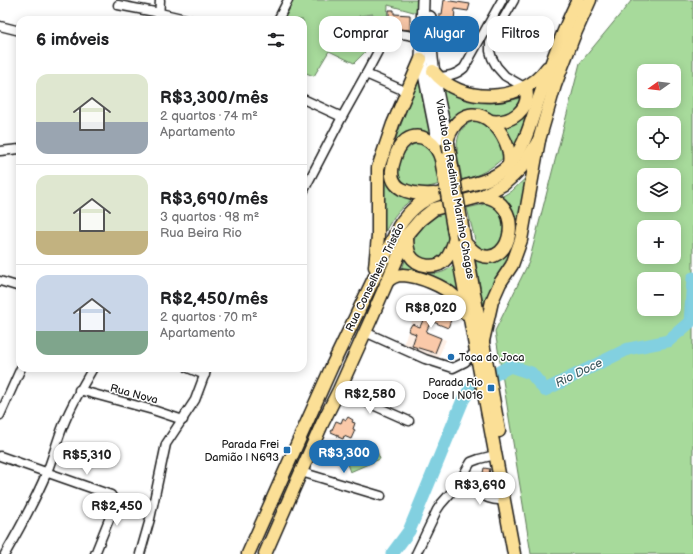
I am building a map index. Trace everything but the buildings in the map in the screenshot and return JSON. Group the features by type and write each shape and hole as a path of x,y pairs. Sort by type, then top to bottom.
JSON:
{"main road":[{"name":"Viaduto da Redinha Marinho Chagas","path":"423,0 423,16"},
{"name":"Viaduto da Redinha Marinho Chagas","path":"430,0 430,48 448,141 466,299 478,349"},
{"path":"435,74 451,86 464,91 487,96 508,95 526,88 543,74 554,55 578,0"},
{"path":"478,349 492,301 500,283 518,253 538,140 555,85 572,38 590,0"},
{"name":"Viaduto da Redinha Marinho Chagas","path":"421,52 421,61 441,158 476,307 478,349"},
{"name":"Rua Conselheiro Tristão","path":"248,554 394,234 404,218 417,205 437,194 487,180 496,176 509,165 524,141 554,55"},
{"path":"373,278 378,236 378,168 383,150 421,61"},
{"path":"490,121 503,122 511,119 520,112 525,104 527,96 526,88"},
{"path":"448,141 454,126 465,116 472,114 479,115 490,121 499,130 506,142 509,152 509,165"},
{"path":"437,194 415,194 402,190 393,180 392,166 401,144 410,138 415,137 423,138 432,142 441,158"},
{"name":"Rua Conselheiro Tristão","path":"265,554 408,234 420,220 434,209 482,196 499,187 523,166 538,140"},
{"path":"408,234 408,251 413,260 422,264 431,266 437,265 446,260 459,237 481,256 491,257 497,255 502,251 508,239 510,224 508,214 500,202 490,197 482,196"},
{"path":"386,283 392,278 403,275 427,281 451,294 463,306 478,349 522,554"},
{"path":"492,416 495,455 514,554"}],"street":[{"path":"118,5 159,16 160,0"},
{"path":"280,16 288,0"},
{"path":"435,74 454,75 464,68 502,0"},
{"path":"514,0 490,43 490,51 497,67 505,76 526,88"},
{"path":"0,26 16,30"},
{"path":"307,184 384,40 388,36 395,34 410,36"},
{"path":"366,74 407,92"},
{"path":"307,101 342,117"},
{"path":"0,151 16,149"},
{"path":"0,281 16,286"},
{"path":"365,332 425,359 453,368 466,362 478,349"},
{"path":"0,415 19,372"},
{"path":"5,554 21,526 46,473 64,425 90,372"},
{"path":"140,554 152,512 166,444 195,400 206,372"},
{"name":"Rua Nova","path":"80,390 154,410 182,420"},
{"path":"339,390 409,422"},
{"path":"416,554 437,510 459,483 471,462 495,455"},
{"path":"0,456 109,494 114,498 114,507 96,554"},
{"path":"301,472 381,496"},
{"path":"459,483 466,485 490,499 504,500"}],"shaded area":[{"path":"421,296 438,302 426,332 446,340 438,358 403,345"}],"green space":[{"path":"294,0 418,0 417,13 388,5 387,16 375,16 373,14 359,16 319,16 319,52 328,52 314,76 307,73 307,16 286,16"},
{"path":"632,0 693,0 693,554 531,554 495,331 529,262 580,63"},
{"path":"331,52 365,52 354,63"},
{"path":"418,78 431,136 400,140 396,138"},
{"path":"442,88 464,100 489,103 514,100 538,91 515,147 507,131 494,116 451,125"},
{"path":"473,121 484,123 493,130 502,147 503,158 484,172 462,180 457,147 458,139 460,132 465,126"},
{"path":"417,143 422,143 433,153 440,184 423,188 414,188 401,181 398,175 399,162 406,150"},
{"path":"382,170 385,171 388,183 393,191 401,196 413,199 394,216 382,238"},
{"path":"531,173 515,246 510,259 484,309 475,257 493,261 502,259 508,252 513,243 515,222 513,211 508,203 501,197 513,190"},
{"path":"485,204 495,205 504,216 504,225 503,237 498,249 484,251 476,244 467,208"},
{"path":"444,213 449,245 445,254 432,261 421,258 415,251 413,245 415,238 425,225 438,215"},
{"path":"406,258 416,268 428,273 435,274 447,270 453,265 459,292 424,273 409,269 402,269"},
{"path":"374,443 380,459 350,472 344,456"}],"waterway":[{"name":"Rio Doce","path":"392,554 409,531 463,400 471,388 510,366 531,373 545,390 628,349 668,341 690,322 693,278"}],"place":[{"name":"Toca do Joca","path":"451,357"},
{"name":"Parada Rio Doce | N016","path":"491,388"},
{"name":"Parada Frei Damião | N693","path":"287,450"}]}
